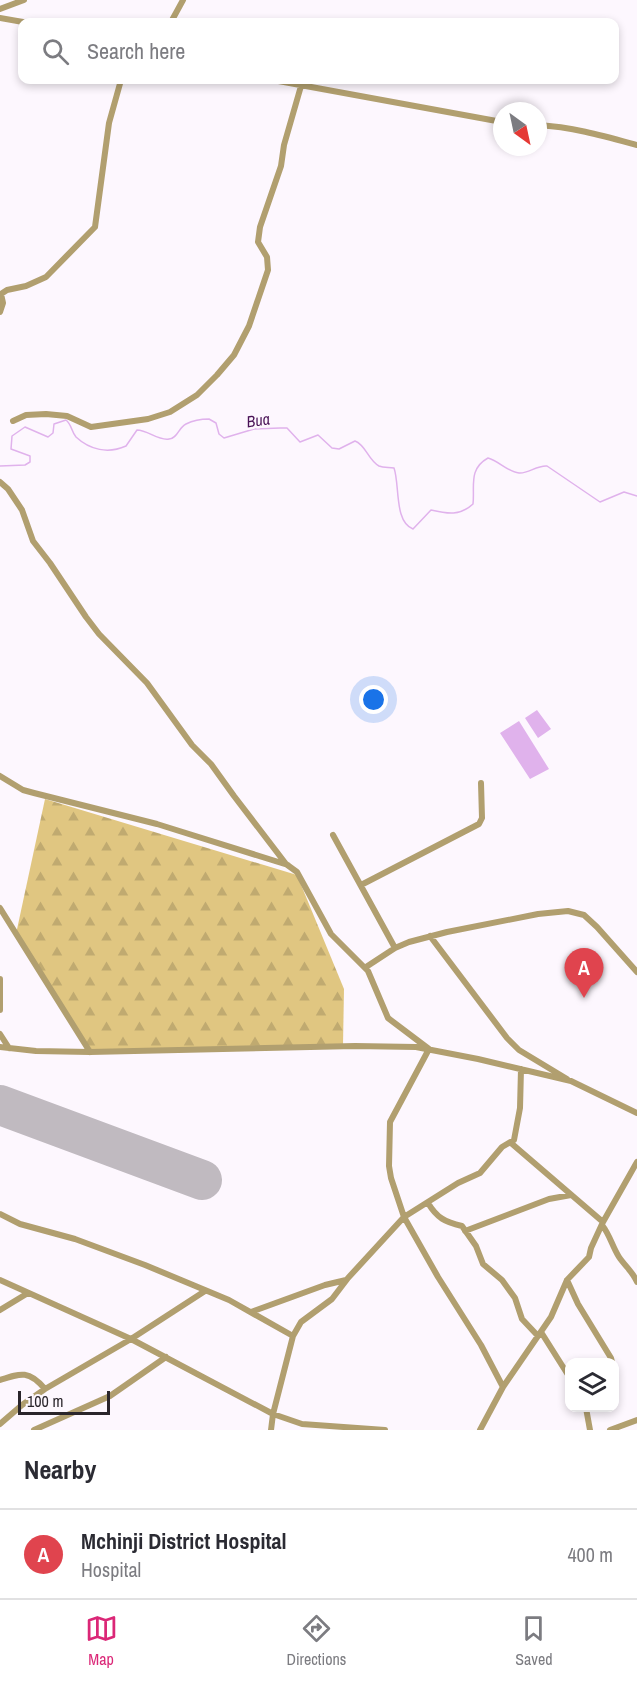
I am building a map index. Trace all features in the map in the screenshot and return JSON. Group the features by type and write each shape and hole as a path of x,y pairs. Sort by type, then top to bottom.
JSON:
{"street":[{"path":"0,9 24,0"},
{"path":"173,18 183,0"},
{"path":"0,18 18,21"},
{"path":"0,312 3,303 1,294 46,277 95,227 109,123 120,84"},
{"path":"292,84 493,120"},
{"path":"13,422 26,415 56,415 67,416 91,427 148,419 170,412 197,396 218,375 234,355 249,326 268,270 267,257 258,242 260,226 281,166 291,117 301,86"},
{"path":"547,125 588,131 637,146"},
{"path":"0,482 8,489 22,510 33,541 62,579 86,617 99,634 147,683 192,745 211,764 288,866"},
{"path":"0,776 34,794 157,824 288,866 297,872 331,934 366,967 388,1018 429,1049"},
{"path":"361,885 479,824 482,818 481,783"},
{"path":"333,835 394,948"},
{"path":"0,921 2,910"},
{"path":"2,910 90,1052"},
{"path":"366,967 394,948 430,936 538,914 568,911 584,915 637,972"},
{"path":"430,936 507,1038 519,1050 571,1081 637,1113"},
{"path":"0,979 0,1010"},
{"path":"0,1034 9,1048"},
{"path":"0,1047 90,1052 355,1046 416,1047 571,1081"},
{"path":"429,1049 390,1122 389,1166 404,1217 438,1277 482,1346 503,1387"},
{"path":"271,1430 293,1336 301,1322 332,1299 346,1280 404,1217 458,1183 480,1173 502,1148 514,1140 520,1108 521,1069"},
{"path":"511,1143 602,1224 618,1256 637,1281"},
{"path":"480,1430 503,1387 550,1317 567,1280 589,1257 602,1224 637,1162"},
{"path":"465,1231 549,1199 572,1195"},
{"path":"428,1203 440,1219 449,1224 460,1225 465,1231 476,1246 483,1264 502,1280 514,1298 522,1319 540,1334 565,1371"},
{"path":"0,1214 20,1224 75,1239 146,1265 251,1312 293,1336"},
{"path":"0,1280 131,1339 273,1414 302,1424 344,1429 385,1430"},
{"path":"251,1312 325,1285 346,1280"},
{"path":"567,1280 578,1304 611,1358"},
{"path":"7,1430 0,1424 22,1405 205,1291"},
{"path":"0,1310 28,1293"},
{"path":"34,1430 110,1396 165,1357"},
{"path":"0,1380 21,1374 27,1375 38,1381 45,1389"},
{"path":"587,1412 590,1430"},
{"path":"610,1430 637,1420"}],"green space":[{"path":"45,799 297,875 344,989 343,1045 91,1052 16,934"}],"shaded area":[{"path":"537,710 551,729 538,738 525,718"},
{"path":"519,721 549,769 530,779 500,733"}],"waterway":[{"name":"Bua","path":"0,466 25,465 30,462 30,456 11,449 12,436 25,427 48,437 53,433 54,424 66,420 74,435 87,445 93,448 113,450 126,446 137,430 169,439 174,437 186,424 209,419 216,423 219,434 224,438 254,429 287,428 300,442 318,435 332,448 339,449 355,441 359,443 375,463 381,467 394,468 400,511 407,525 413,529 431,510 454,513 463,511 473,504 475,473 482,462 488,458 519,473 547,466 600,502 624,492 637,496"}],"runway":[{"path":"0,1105 202,1180"}],"place":[{"name":"Mchinji District Hospital","path":"584,998"}]}
